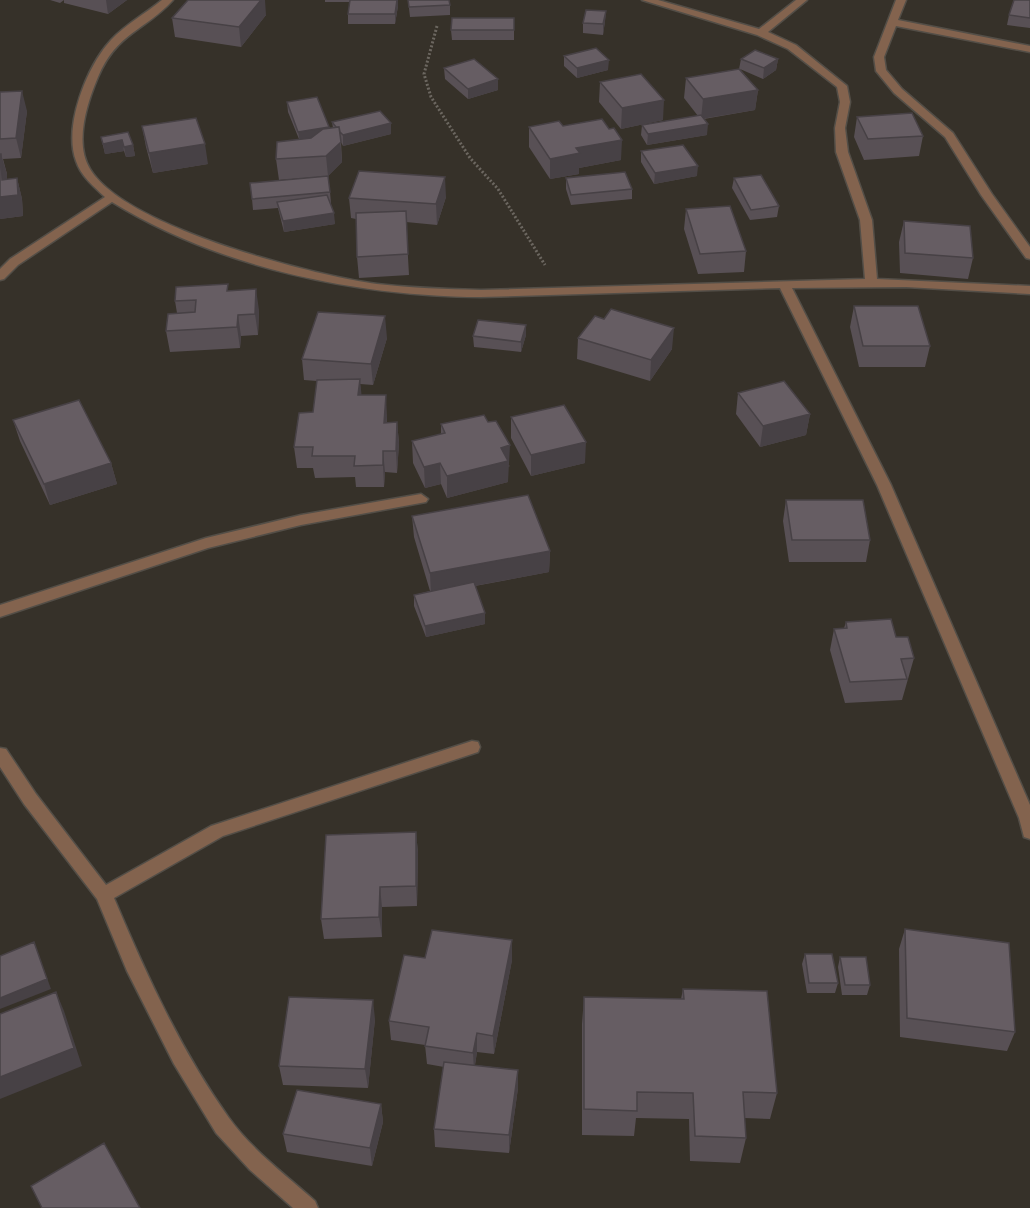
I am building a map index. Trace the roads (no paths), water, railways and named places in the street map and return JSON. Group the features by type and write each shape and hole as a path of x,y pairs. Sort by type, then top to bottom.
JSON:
{"street":[{"path":"168,0 108,49 91,82 79,117 79,149 84,169 95,183 112,197 136,213 197,238 322,278 409,291 554,292 871,283 1030,290"},
{"path":"647,0 761,33 792,47 842,86 845,102 840,128 842,152 866,220 871,283"},
{"path":"761,33 802,0"},
{"path":"901,0 879,57 881,71 898,91 950,135 987,195 1030,255"},
{"path":"892,22 1030,49"},
{"path":"0,276 14,262 112,197"},
{"path":"784,285 884,485 1029,823"},
{"path":"0,611 206,543 301,519 421,500"},
{"path":"104,895 217,831 472,747"},
{"path":"0,754 30,799 104,895 144,986 182,1058 223,1126 257,1163 308,1208"}]}
